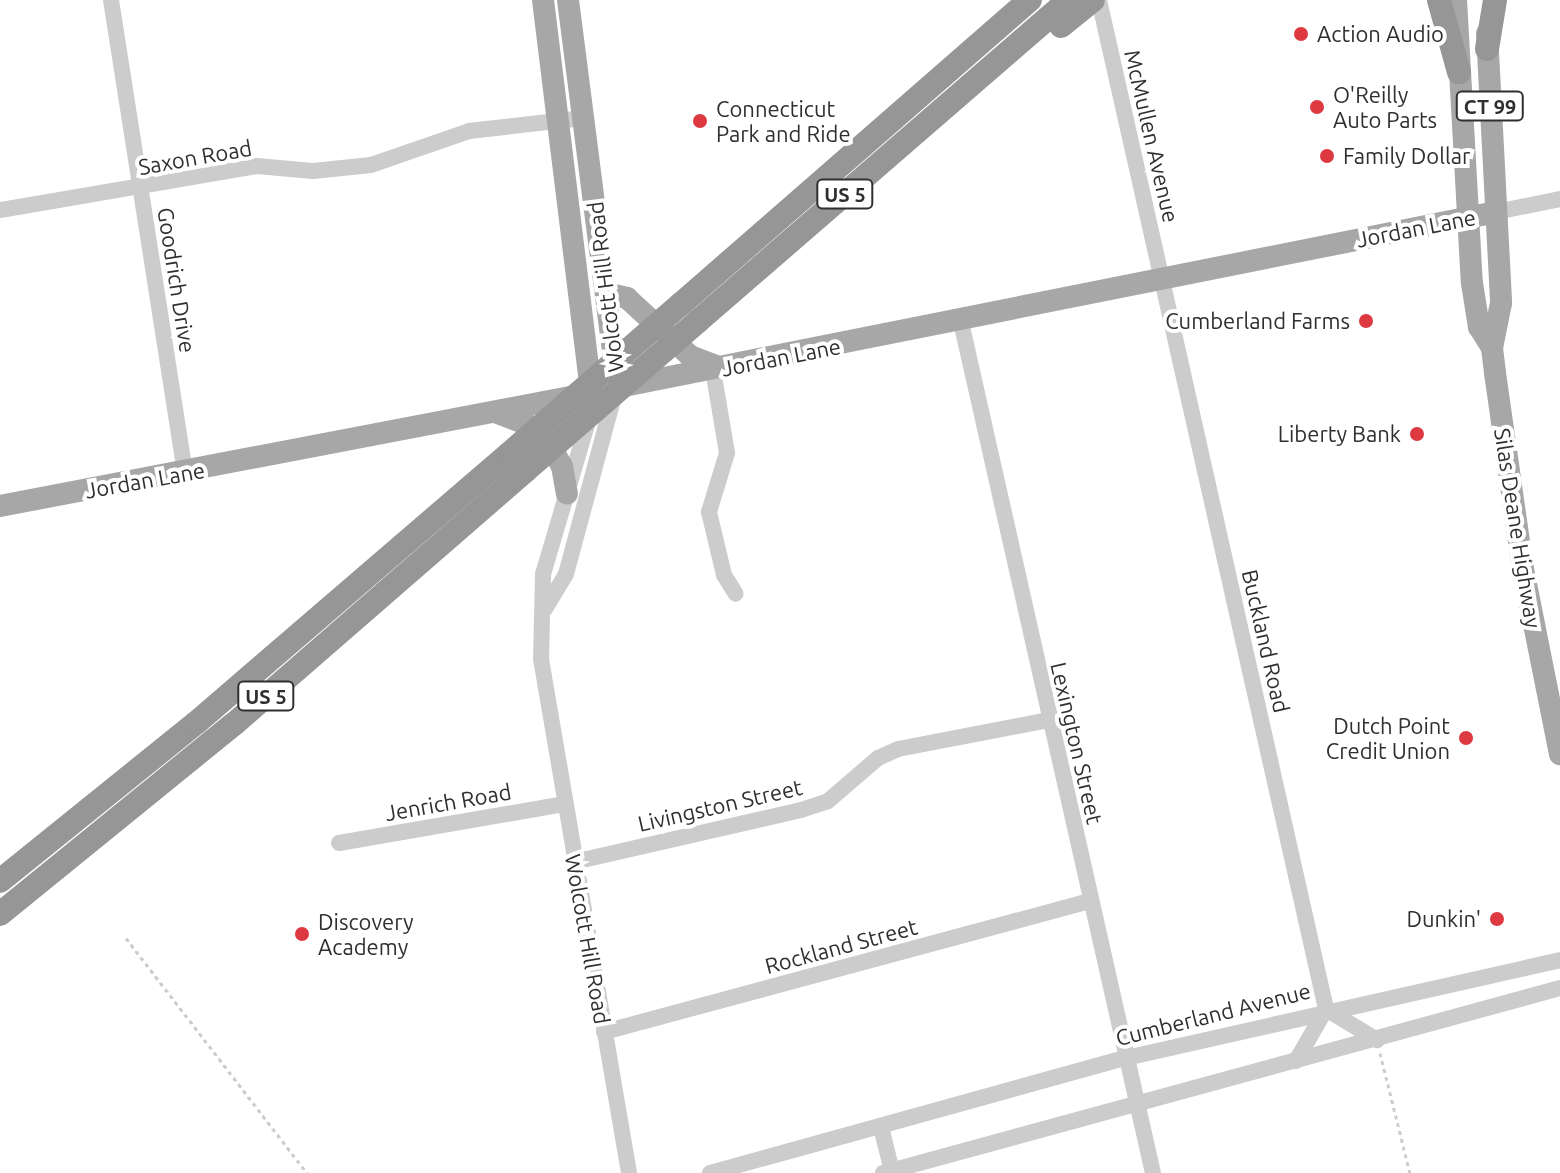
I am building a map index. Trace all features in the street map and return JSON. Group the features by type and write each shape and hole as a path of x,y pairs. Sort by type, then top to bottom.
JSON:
{"highway":[{"name":"US 5","path":"0,914 234,724 518,462 689,313 1030,0"},
{"path":"1439,0 1459,72"},
{"path":"1487,49 1495,0"},
{"name":"US 5","path":"689,313 994,66 1087,1"},
{"name":"US 5","path":"0,881 518,462"}],"main road":[{"name":"Wolcott Hill Road","path":"543,0 591,392"},
{"name":"Wolcott Hill Road","path":"568,0 616,388"},
{"name":"Silas Deane Highway","path":"1456,0 1467,218 1479,327 1492,348"},
{"name":"Silas Deane Highway","path":"1485,0 1501,303 1492,348 1518,538 1560,754"},
{"name":"Jordan Lane","path":"0,506 961,322 1496,212"},
{"path":"606,293 627,298 690,356 719,369"},
{"path":"494,412 527,424 549,443 562,466 567,494"}],"street":[{"name":"Goodrich Drive","path":"111,0 185,472"},
{"name":"McMullen Avenue","path":"1087,1 1162,282"},
{"name":"Saxon Road","path":"0,210 141,189 257,166 313,171 371,165 469,131 583,118"},
{"name":"Jordan Lane","path":"1496,212 1560,199"},
{"name":"Buckland Road","path":"1162,282 1326,1009"},
{"name":"Lexington Street","path":"961,322 1134,1102 1153,1173"},
{"path":"719,369 727,453 709,512 724,575 736,594"},
{"name":"Wolcott Hill Road","path":"544,610 566,574 613,413 616,388"},
{"name":"Wolcott Hill Road","path":"591,392 567,494 543,574 542,671 629,1173"},
{"path":"552,544 573,551"},
{"name":"Livingston Street","path":"574,862 801,810 828,801 878,758 898,749 1049,720"},
{"name":"Jenrich Road","path":"339,843 564,804"},
{"name":"Rockland Street","path":"604,1032 1090,901"},
{"name":"Cumberland Avenue","path":"710,1173 1126,1058 1326,1009 1560,960"},
{"path":"881,1127 887,1172 1134,1102 1296,1061 1378,1046 1560,988"},
{"path":"1296,1061 1326,1009 1378,1046"}],"path":[{"path":"126,938 307,1173"},
{"path":"1378,1046 1410,1173"}],"place":[{"name":"Action Audio","path":"1301,34"},
{"name":"O'Reilly Auto Parts","path":"1317,107"},
{"name":"Connecticut Park and Ride","path":"700,121"},
{"name":"Family Dollar","path":"1327,156"},
{"name":"Cumberland Farms","path":"1366,321"},
{"name":"Liberty Bank","path":"1417,434"},
{"name":"Dutch Point Credit Union","path":"1466,738"},
{"name":"Dunkin'","path":"1497,919"},
{"name":"Discovery Academy","path":"302,934"}]}
